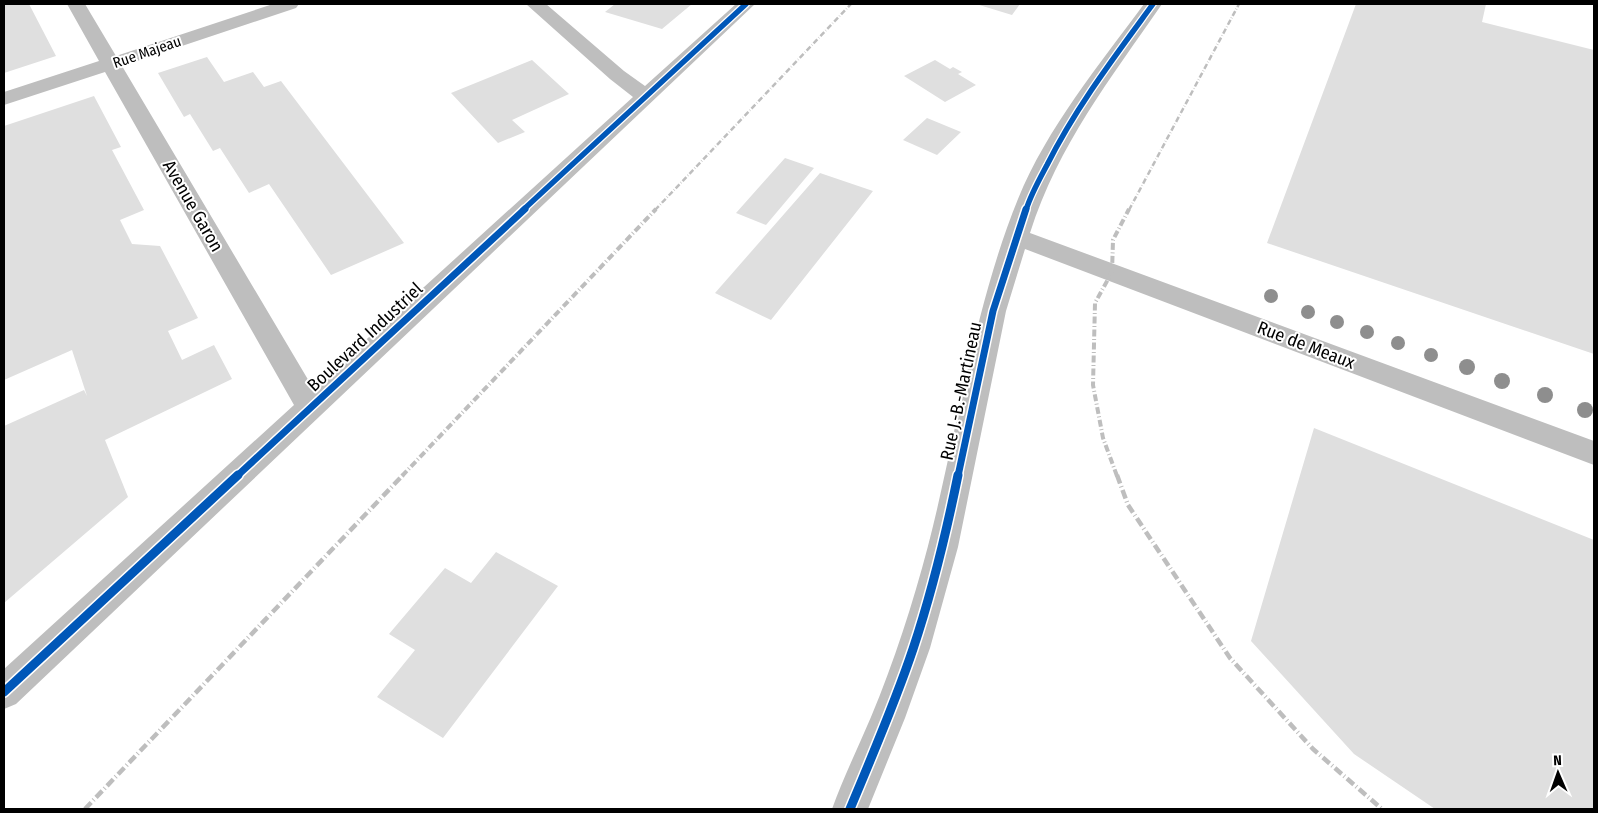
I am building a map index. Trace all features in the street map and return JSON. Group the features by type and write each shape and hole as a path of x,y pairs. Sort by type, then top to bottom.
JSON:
{"street":[{"name":"Avenue Garon","path":"76,4 310,408"},
{"name":"Rue Majeau","path":"4,99 290,4"},
{"path":"535,4 647,97"},
{"name":"Boulevard Industriel","path":"4,692 746,4"},
{"name":"Rue J.-B.-Martineau","path":"850,809 888,718 913,648 943,547 994,311 1030,198 1061,137 1094,84 1153,4"},
{"name":"Rue de Meaux","path":"1018,237 1594,453"}],"building":[{"path":"4,4 29,4 56,56 4,73"},
{"path":"615,4 692,4 662,29 605,12"},
{"path":"976,4 1020,4 1012,15"},
{"path":"1356,4 1486,4 1482,22 1594,50 1594,354 1267,243"},
{"path":"207,57 224,82 253,72 264,87 281,81 404,243 331,275 269,184 249,193 220,148 213,151 190,114 184,117 158,73"},
{"path":"532,60 569,94 512,120 525,132 498,143 451,93"},
{"path":"935,60 950,69 953,67 962,72 958,74 976,85 945,102 904,76"},
{"path":"94,96 121,147 112,150 144,210 120,220 132,244 160,246 198,318 168,331 182,360 214,345 232,379 105,440 128,497 4,603 4,426 84,390 87,396 72,350 4,380 4,126"},
{"path":"927,118 961,132 937,155 903,140"},
{"path":"785,158 814,168 766,225 736,213"},
{"path":"820,173 873,191 771,320 715,293"},
{"path":"1314,428 1594,540 1594,809 1435,809 1354,754 1251,641"},
{"path":"496,552 558,586 443,738 377,697 415,650 389,634 445,568 471,583"}],"railway":[{"path":"655,210 851,4"},
{"path":"1129,210 1239,4"},
{"path":"402,476 656,209"},
{"path":"1117,476 1103,438 1093,385 1095,303 1112,272 1113,240 1129,209"},
{"path":"85,809 403,475"},
{"path":"1117,475 1128,505 1230,658 1313,749 1382,809"}],"cycle path":[{"path":"4,692 746,4"},
{"path":"850,809 888,718 913,648 943,547 993,311 1030,198 1061,137 1094,85 1153,4"}]}
